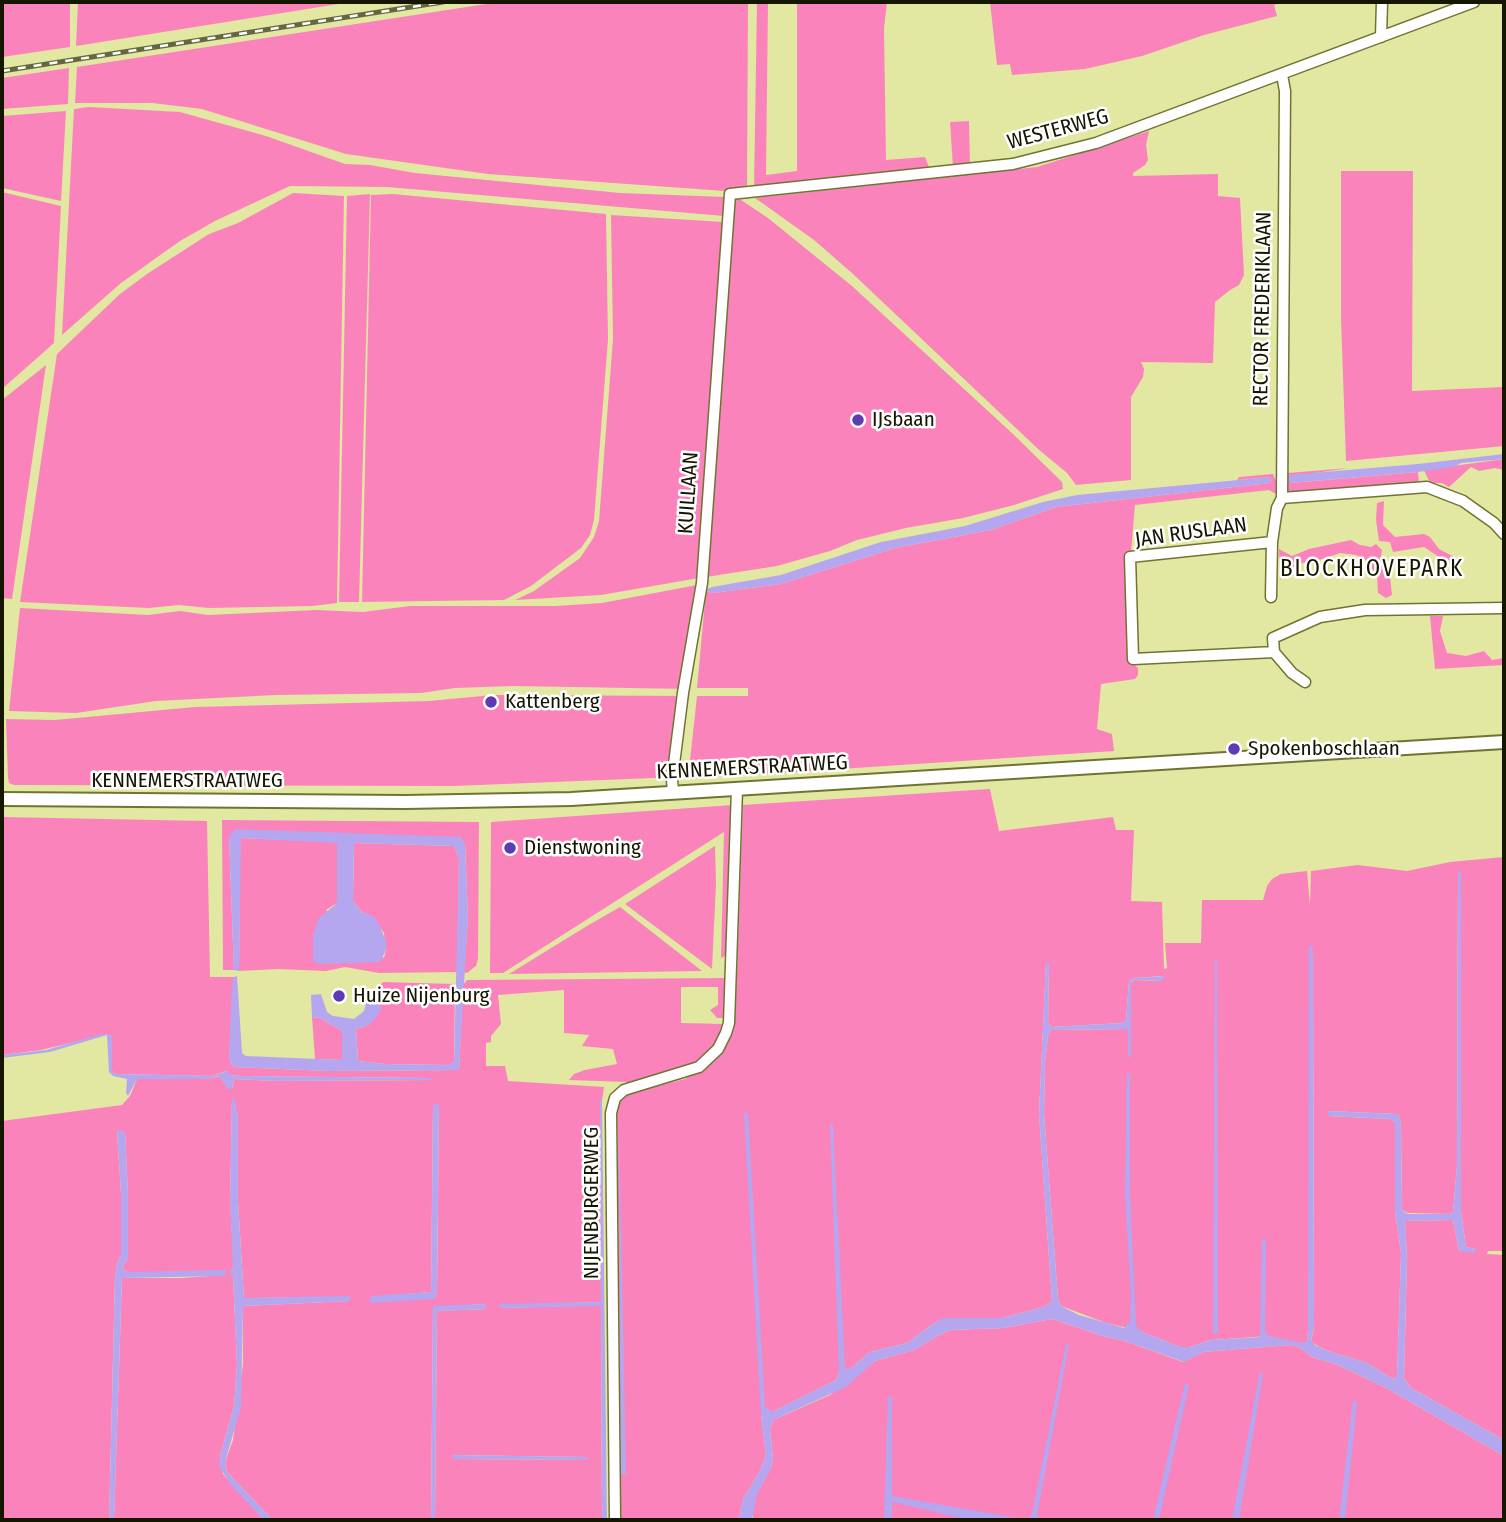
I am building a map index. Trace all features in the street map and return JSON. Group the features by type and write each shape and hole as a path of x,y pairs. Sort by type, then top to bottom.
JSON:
{"main road":[{"name":"KENNEMERSTRAATWEG","path":"2,799 405,802 571,799 672,786 737,789 1504,742"}],"street":[{"path":"1381,37 1382,2"},
{"name":"WESTERWEG","path":"730,194 1013,164 1096,143 1474,2"},
{"name":"RECTOR FREDERIKLAAN","path":"1272,542 1277,508 1282,498 1285,91 1282,75"},
{"name":"KUILLAAN","path":"672,786 683,693 702,583 730,194"},
{"path":"1282,498 1427,487 1463,501 1494,523 1504,534"},
{"path":"1494,523 1504,517"},
{"path":"1271,597 1272,542"},
{"name":"JAN RUSLAAN","path":"1272,542 1130,557 1133,659 1274,652"},
{"path":"1305,682 1298,679 1274,652 1273,638 1320,617 1365,610 1504,608"},
{"name":"NIJENBURGERWEG","path":"615,1520 611,1113 615,1098 624,1090 699,1067 718,1049 726,1033 729,1023 737,789"}],"shaded area":[{"path":"2,2 70,2 70,47 2,57"},
{"path":"78,2 351,2 76,46"},
{"path":"499,2 748,2 747,190 739,192 488,174 346,154 202,109 152,103 75,103 77,67"},
{"path":"757,2 768,2 766,175 797,171 797,2 887,2 884,29 886,160 925,157 930,170 754,189"},
{"path":"990,2 1286,2 1274,5 1277,16 1204,35 1142,56 1085,69 1012,75 1010,64 997,65"},
{"path":"69,68 68,104 2,109 2,78"},
{"path":"89,107 180,112 266,136 345,164 620,193 725,197 724,216 387,187 290,186 215,221 180,241 121,283 62,335 74,109"},
{"path":"66,111 61,201 2,188 2,116"},
{"path":"969,121 970,165 953,167 950,122"},
{"path":"1149,131 1146,145 1148,160 1133,176 1218,174 1218,196 1240,198 1244,275 1239,285 1215,302 1213,363 1141,362 1143,377 1131,397 1131,480 1076,485 1067,473 1038,449 853,274 814,240 755,198 1037,167"},
{"path":"1341,171 1413,171 1412,391 1504,387 1504,446 1346,461 1341,319"},
{"path":"2,192 61,206 54,343 2,389"},
{"path":"293,193 344,196 337,603 313,606 209,608 179,605 149,608 20,602 57,354 120,294 147,274 209,234 238,223"},
{"path":"370,194 359,602 339,602 347,196"},
{"path":"393,194 606,214 608,339 594,520 590,535 581,548 531,586 504,600 362,602 371,195"},
{"name":"IJsbaan","path":"733,198 738,198 768,218 852,286 1013,434 1062,482 1063,489 963,518 857,540 830,551 777,566 706,577"},
{"path":"611,215 723,222 699,578 601,595 515,600 534,591 580,558 594,537 599,521 613,339"},
{"path":"46,365 12,599 2,598 2,400"},
{"path":"1504,454 1504,459 1461,463 1454,467 1418,472 1290,483 1289,475 1418,464"},
{"path":"1504,459 1504,470 1495,468 1479,471 1471,467 1449,487 1442,483 1430,483 1424,470"},
{"path":"1349,468 1316,473 1291,483 1418,472 1419,482 1291,493 1286,491 1288,473"},
{"path":"1273,474 1276,494 1269,490 1135,505 1131,552 1131,662 1138,668 1138,675 1135,679 1101,684 1097,729 1112,734 1114,751 688,779 697,696 748,696 748,688 697,688 706,591 713,593 781,584 895,548 991,530 1056,507 1270,483 1271,477 1237,480 1239,477"},
{"path":"1271,477 1270,483 1056,507 991,530 895,548 781,584 713,593 706,591 712,587 781,575 881,542 965,526 1043,502 1077,495"},
{"path":"1384,501 1383,525 1395,537 1424,534 1430,537 1439,549 1460,560 1454,564 1448,563 1424,547 1393,552 1390,542 1379,541 1377,503"},
{"path":"1351,540 1371,547 1376,544 1382,550 1381,557 1390,577 1392,595 1386,598 1378,593 1377,576 1367,561 1356,555 1340,553 1301,563 1291,568 1280,580 1279,549 1292,556 1309,549"},
{"path":"697,585 689,689 513,686 455,688 421,693 276,695 156,701 76,713 9,711 20,608 148,615 180,611 208,615 316,610 363,612 410,606 556,606 602,603"},
{"path":"1430,616 1443,616 1440,631 1447,653 1466,656 1484,651 1492,660 1504,658 1504,665 1435,669"},
{"path":"493,695 688,696 678,777 454,786 9,783 6,719 55,720 195,707 429,701"},
{"path":"990,789 999,831 1113,817 1116,830 1134,830 1131,901 1162,902 1164,969 1167,968 1165,943 1201,943 1202,900 1263,900 1272,879 1281,874 1307,871 1310,906 1311,871 1358,865 1407,871 1450,862 1504,857 1504,1251 1488,1251 1487,1254 1504,1255 1504,1440 1411,1388 1404,1378 1407,1259 1405,1221 1453,1220 1459,1251 1476,1249 1466,1247 1461,1212 1461,872 1458,873 1457,1166 1453,1212 1408,1213 1402,1210 1401,1123 1398,1114 1328,1111 1328,1116 1390,1119 1395,1123 1395,1212 1401,1253 1397,1377 1393,1379 1367,1363 1325,1350 1311,1342 1314,1326 1313,947 1308,1332 1307,1342 1303,1344 1268,1336 1211,1340 1190,1347 1180,1347 1061,1306 1058,1299 1044,1114 1048,1036 1051,1030 1128,1029 1128,1057 1131,983 1135,980 1160,981 1163,976 1135,978 1129,981 1126,1020 1122,1023 1052,1027 1048,1023 1049,963 1046,963 1039,1114 1052,1301 1044,1307 1002,1318 944,1319 907,1343 870,1352 851,1368 839,1372 836,1380 761,1415 766,1455 743,1499 739,1520 618,1520 618,1475 621,1474 617,1105 626,1094 685,1079 707,1064 734,1009 743,805"},
{"path":"733,805 729,954 721,958 724,832 503,973 490,973 491,822"},
{"path":"2,817 207,821 210,977 234,977 229,1058 233,1067 330,1071 459,1070 463,985 467,980 728,978 725,1018 717,1018 710,1010 718,1005 718,987 681,987 681,1023 725,1024 714,1049 702,1062 628,1086 627,1082 569,1080 574,1074 585,1070 617,1064 613,1049 582,1046 589,1035 564,1033 564,990 498,995 501,1024 491,1036 491,1042 486,1043 486,1066 505,1066 508,1081 604,1087 602,1101 600,1100 601,1302 500,1305 501,1308 601,1305 602,1520 435,1520 437,1311 485,1309 486,1304 433,1307 431,1520 273,1520 227,1472 225,1462 233,1440 243,1364 243,1306 349,1301 350,1297 244,1298 238,1202 238,1117 232,1098 230,1202 234,1268 231,1269 231,1275 237,1364 234,1406 220,1456 223,1474 264,1520 114,1520 122,1278 226,1275 127,1272 122,1268 128,1258 128,1194 125,1132 117,1131 121,1255 115,1276 109,1520 2,1520 2,1121 122,1105 130,1096 137,1079 208,1079 220,1076 228,1089 232,1089 234,1079 432,1080 241,1076 230,1075 227,1071 211,1076 116,1074 112,1071 112,1037 108,1034 41,1050 2,1055","holes":["439,1105 435,1298 371,1297 431,1292 433,1106","452,1455 586,1457 587,1457 586,1460 453,1459"]},
{"path":"222,820 479,822 476,966 467,973 464,972 468,918 465,843 229,837 234,970 223,970"},
{"path":"235,829 461,837 465,843 468,918 459,1070 330,1071 233,1067 229,1058 232,985 234,977 237,976 242,1053 246,1056 342,1060 342,1031 320,1018 312,1017 311,995 321,994 327,1012 333,1016 354,1019 364,1011 372,989 381,992 380,1013 369,1025 356,1029 358,1061 449,1065 454,1062 459,858 454,846 354,843 353,901 362,912 374,917 379,924 386,941 386,950 380,962 320,964 313,961 313,935 319,918 337,903 337,843 241,838 239,971 234,970 229,837"},
{"path":"240,838 337,842 337,903 326,910 384,958 384,933 373,917 362,912 353,901 354,843 454,846 459,858 457,972 379,973 345,967 326,971 239,971"},
{"path":"715,846 716,883 712,969 625,904"},
{"path":"1458,872 1461,872 1461,1212 1466,1247 1476,1249 1475,1253 1459,1251 1453,1220 1405,1221 1407,1259 1404,1378 1411,1388 1504,1440 1504,1456 1388,1389 1338,1365 1312,1357 1299,1347 1289,1345 1203,1352 1184,1362 1052,1319 1003,1328 951,1330 914,1350 875,1361 846,1387 773,1420 770,1430 773,1458 771,1468 757,1494 752,1520 739,1520 743,1499 766,1455 761,1415 744,1113 748,1113 765,1407 772,1412 836,1380 839,1372 830,1125 833,1124 845,1369 851,1368 870,1352 907,1343 944,1318 1002,1318 1044,1307 1052,1301 1039,1114 1046,962 1049,963 1048,1023 1052,1027 1122,1023 1126,1020 1129,981 1135,978 1166,976 1161,981 1135,980 1131,983 1131,1057 1128,1057 1128,1029 1051,1030 1048,1036 1044,1114 1058,1299 1061,1306 1079,1315 1124,1328 1130,1321 1125,1194 1127,1073 1130,1074 1130,1193 1136,1325 1140,1331 1180,1347 1190,1347 1211,1340 1260,1337 1262,1239 1266,1239 1265,1330 1268,1336 1303,1343 1307,1341 1308,1332 1309,945 1313,947 1314,1326 1311,1341 1325,1350 1367,1363 1393,1379 1397,1377 1401,1253 1395,1212 1395,1123 1390,1119 1328,1116 1328,1111 1398,1114 1401,1123 1402,1210 1408,1214 1453,1212 1457,1166"},
{"path":"620,907 702,971 509,974 587,926"},
{"path":"1215,959 1218,1333 1213,1334"},
{"path":"383,982 455,984 454,1062 449,1065 358,1061 356,1029 369,1025 381,992 376,990"},
{"path":"312,1017 320,1018 342,1031 342,1060 315,1059"},
{"path":"108,1034 112,1037 112,1071 116,1074 211,1076 228,1071 230,1075 241,1076 435,1080 234,1079 232,1089 228,1089 219,1076 208,1079 137,1079 128,1096 127,1079 113,1076 109,1072 107,1035 50,1052 2,1058 2,1055 46,1050"},
{"path":"232,1097 238,1117 238,1202 244,1298 350,1296 350,1301 243,1306 241,1407 225,1462 227,1472 273,1520 264,1520 231,1485 219,1466 234,1406 237,1364 231,1276"},
{"path":"600,1099 607,1520 602,1520 601,1306 500,1308 500,1304 601,1302"},
{"path":"439,1104 435,1299 370,1303 371,1296 431,1292 433,1105"},
{"path":"619,1117 623,1318 626,1474 621,1474"},
{"path":"117,1130 125,1132 128,1194 128,1258 122,1268 127,1272 225,1270 226,1276 122,1278 114,1520 109,1520 115,1276 121,1255"},
{"path":"486,1304 486,1309 437,1311 435,1520 431,1520 433,1306"},
{"path":"1052,1319 1183,1362 1203,1352 1289,1345 1299,1347 1312,1357 1338,1365 1388,1389 1504,1456 1504,1520 753,1520 753,1504 771,1468 773,1458 770,1430 773,1420 830,1395 875,1361 914,1350 951,1330 1003,1328"},
{"path":"1066,1345 1069,1345 1037,1515 1041,1520 1028,1520 1032,1514"},
{"path":"1260,1372 1263,1374 1239,1520 1232,1520"},
{"path":"1185,1383 1189,1385 1159,1520 1153,1520"},
{"path":"892,1396 892,1496 1028,1520 968,1520 893,1502 891,1520 884,1520 888,1397"},
{"path":"1353,1400 1357,1403 1345,1520 1339,1520"},
{"path":"452,1455 587,1457 586,1460 452,1459"}],"railway":[{"path":"2,71 443,2"}],"place":[{"name":"IJsbaan","path":"858,420"},
{"name":"Kattenberg","path":"491,702"},
{"name":"Spokenboschlaan","path":"1234,749"},
{"name":"Dienstwoning","path":"510,848"},
{"name":"Huize Nijenburg","path":"339,996"}],"district":[{"name":"BLOCKHOVEPARK","path":"1372,570"}]}
